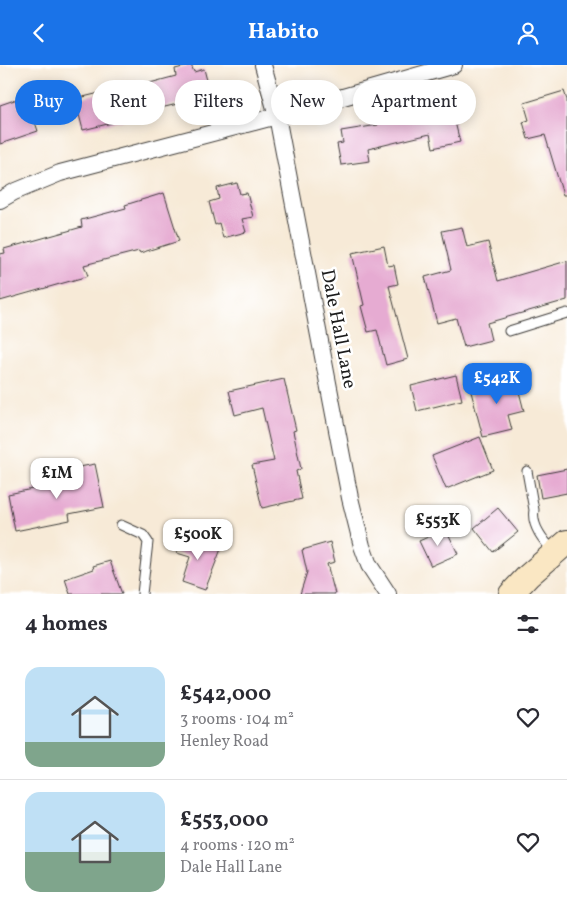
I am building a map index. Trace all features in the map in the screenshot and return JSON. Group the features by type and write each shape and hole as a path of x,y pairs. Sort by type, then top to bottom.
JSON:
{"street":[{"name":"Dale Hall Lane","path":"263,65 271,94"},
{"path":"343,97 454,65"},
{"path":"0,200 14,192 60,173 271,118"},
{"name":"Dale Hall Lane","path":"279,125 350,498 362,546 369,565 388,594"},
{"path":"511,594 560,547"}],"lane":[{"path":"509,331 567,313"},
{"path":"527,471 534,510 533,516 541,537 560,547"},
{"path":"120,525 143,535 148,542 142,594"}],"building":[{"path":"191,65 194,72 204,69 207,80 175,80 175,105 165,107 165,80 161,80 176,76 175,69"},
{"path":"564,91 567,100 567,195 563,195 545,135 528,139 523,122 529,120 524,103"},
{"path":"92,95 92,125 104,125 83,130 82,97"},
{"path":"15,100 15,125 36,125 38,131 0,144 0,105"},
{"path":"378,125 456,125 460,142 433,148 430,134 368,149 370,161 341,165 337,144 343,143 341,131"},
{"path":"237,183 240,194 247,193 253,217 242,219 246,232 223,238 219,223 215,225 209,202 219,199 217,188"},
{"path":"164,193 179,241 140,253 139,251 84,265 88,276 0,301 0,254 5,253 4,249 82,227 81,220 126,208 125,205"},
{"path":"462,227 467,247 488,242 498,281 567,261 567,300 487,323 491,340 464,347 456,318 437,323 425,277 451,270 442,231"},
{"path":"384,246 388,266 394,265 398,284 389,286 408,359 386,365 377,330 368,332 361,306 364,305 352,253"},
{"path":"456,375 462,400 417,411 411,386"},
{"path":"515,376 524,411 508,415 512,430 483,437 470,388"},
{"path":"284,379 296,430 293,431 301,469 296,471 302,499 262,508 252,465 274,461 262,408 235,415 229,391"},
{"path":"480,437 493,470 446,489 432,456"},
{"path":"95,464 104,507 69,514 70,520 15,531 8,494 67,482 64,470"},
{"path":"567,469 567,493 541,498 537,475"},
{"path":"498,508 518,532 493,552 474,528"},
{"path":"446,529 458,554 431,566 419,541"},
{"path":"183,535 221,549 205,590 182,582 190,557 177,553"},
{"path":"330,542 335,562 327,564 335,594 300,594 307,572 302,550"},
{"path":"110,561 122,594 70,594 65,579 94,569 93,566"}]}
